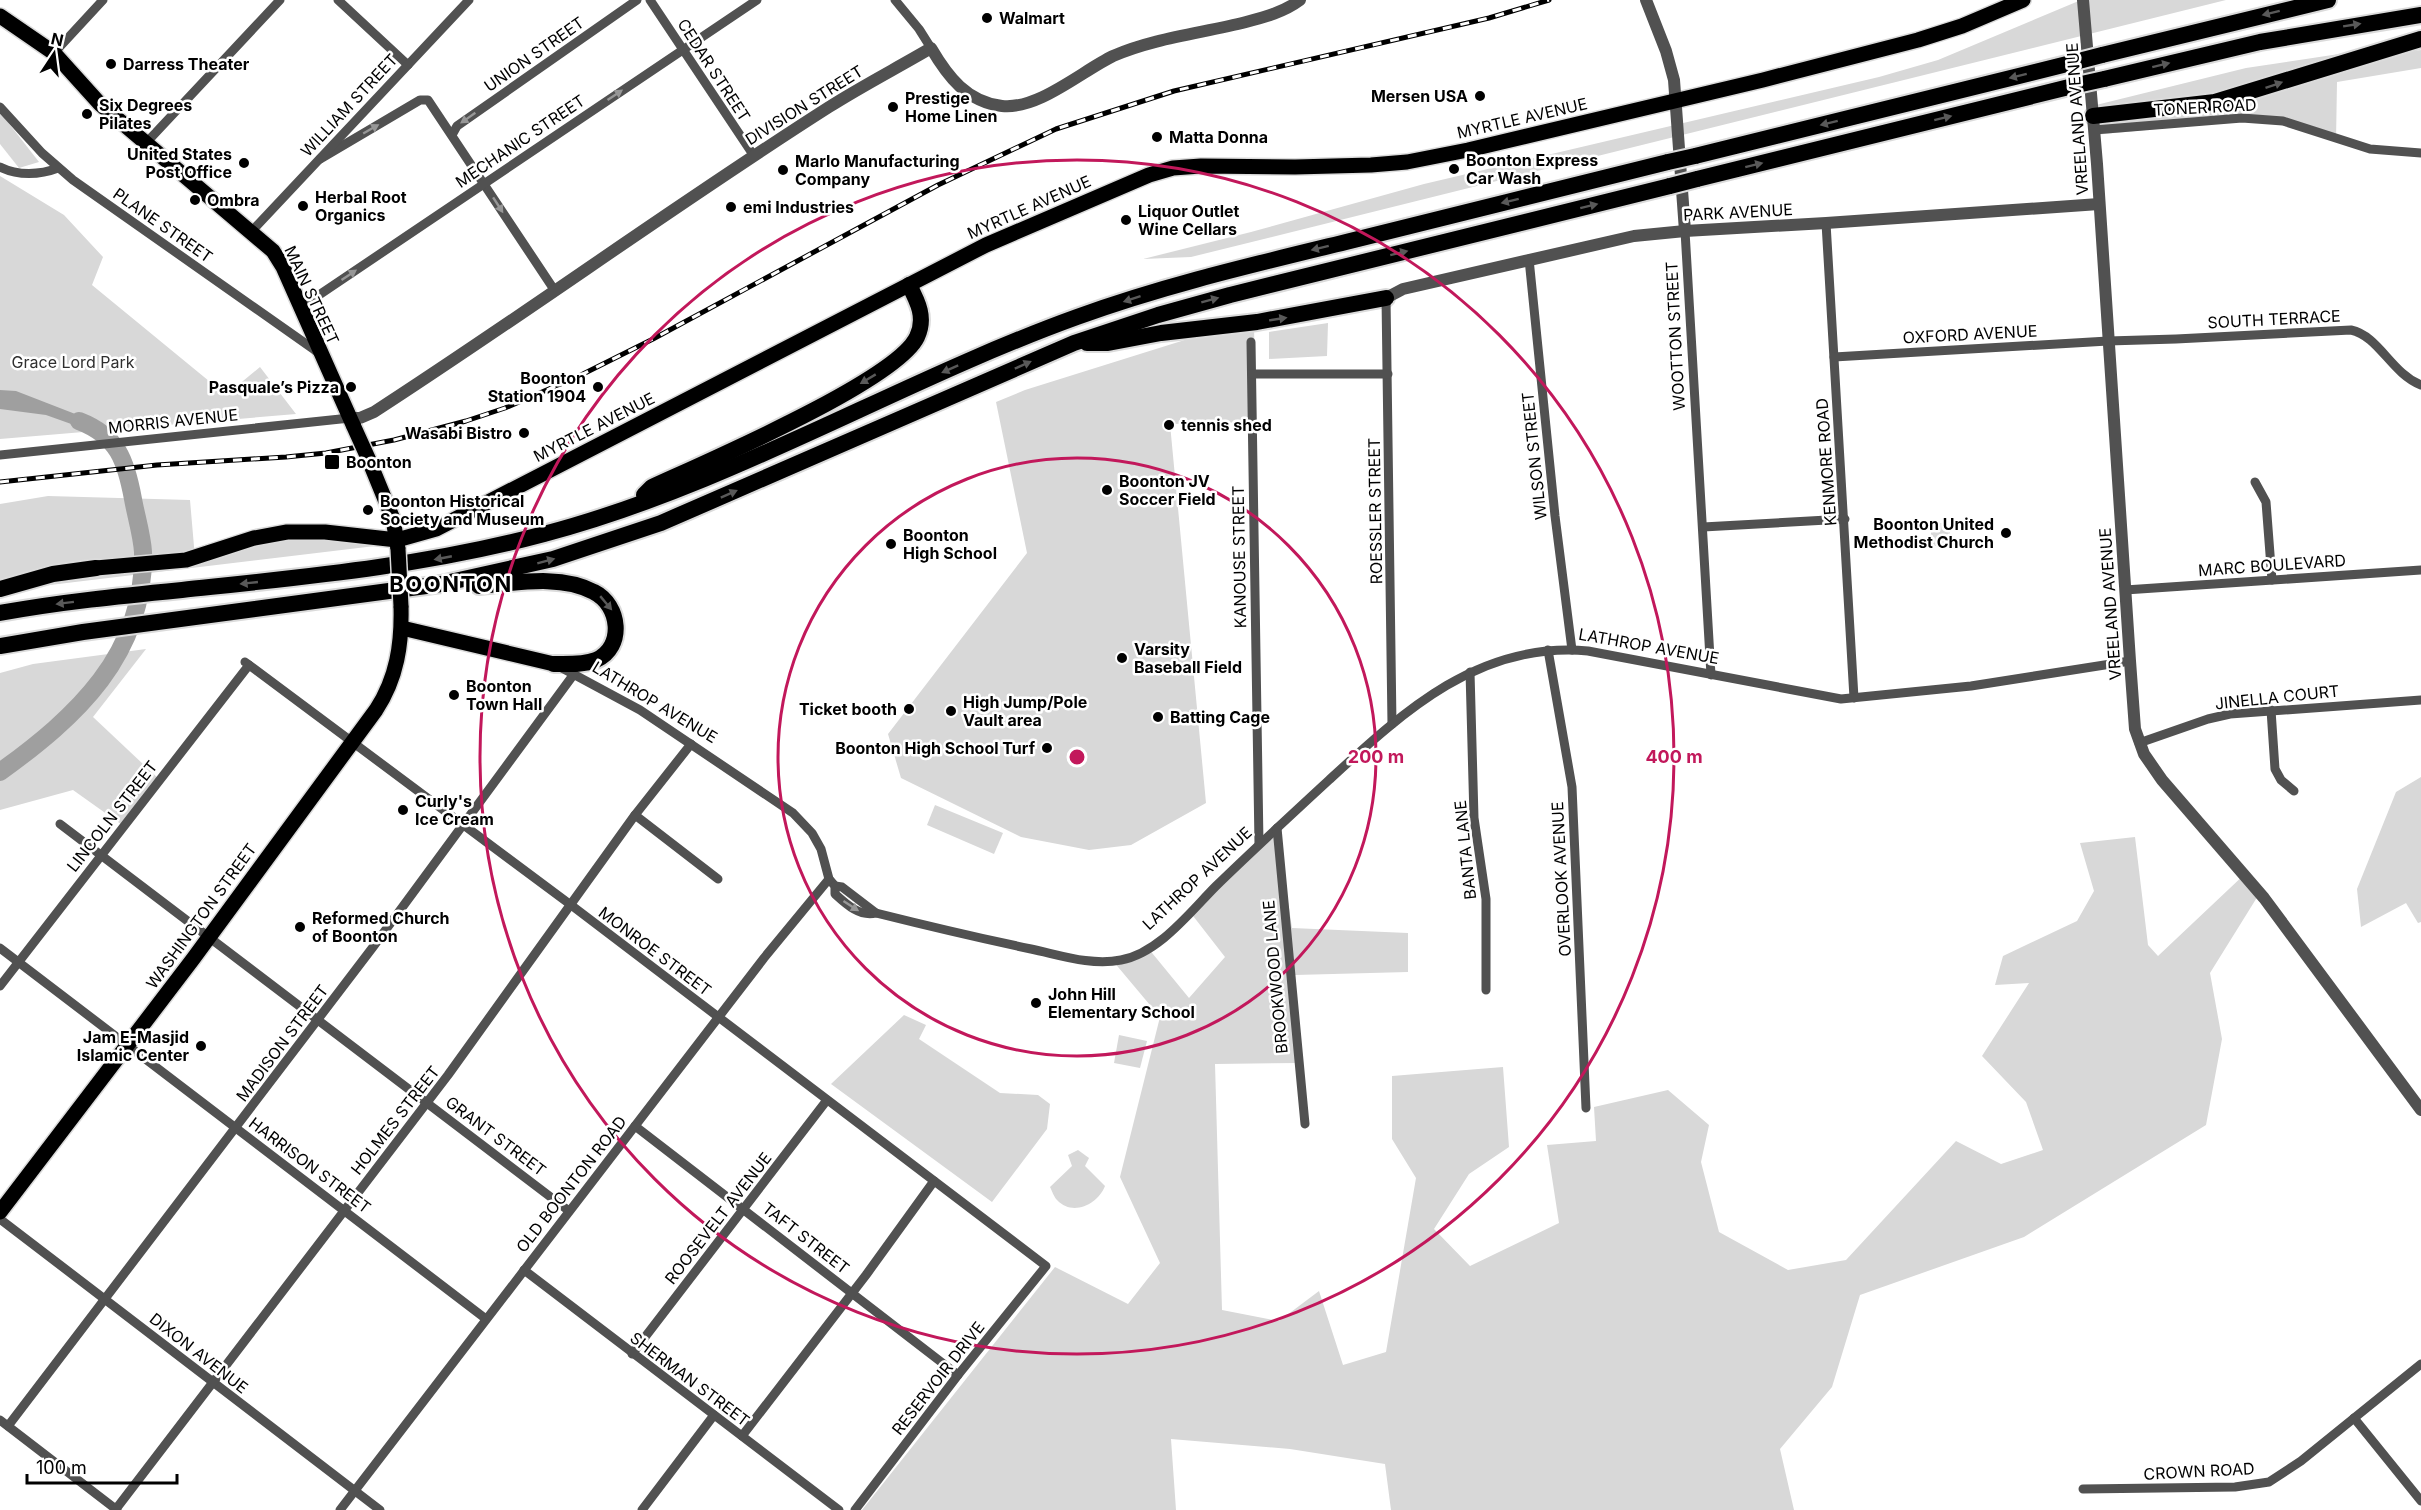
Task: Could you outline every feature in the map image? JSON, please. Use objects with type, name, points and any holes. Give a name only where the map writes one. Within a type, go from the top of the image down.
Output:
[{"type":"highway","points":[[0,613],[123,596],[361,571],[436,559],[546,534],[636,505],[745,461],[1010,344],[1115,304],[1261,263],[2328,0]]},
{"type":"highway","points":[[0,646],[111,628],[364,595],[517,569],[625,537],[1074,342],[1212,300],[2077,85],[2269,40],[2421,15]]},
{"type":"highway","points":[[2093,123],[2235,97],[2354,58],[2421,39]]},
{"type":"highway","points":[[636,505],[652,487],[798,417],[859,384],[903,355],[911,347],[921,327],[920,305],[909,285]]},
{"type":"highway","points":[[1074,342],[1108,343],[1161,333],[1257,322],[1386,298]]},
{"type":"highway","points":[[0,589],[53,574],[102,568]]},
{"type":"highway","points":[[364,595],[542,582],[571,585],[593,591],[608,603],[616,621],[616,632],[609,649],[595,660],[554,664]]},
{"type":"main road","name":"MYRTLE AVENUE","points":[[102,568],[127,567],[203,556],[254,538],[287,532],[325,532],[397,545],[452,522],[1011,234],[1149,174],[1173,168],[1201,166],[1337,167],[1407,162],[1468,150],[1934,36],[2023,0]]},
{"type":"main road","name":"MAIN STREET","points":[[0,16],[54,53],[100,104],[251,232],[278,258],[389,508],[397,545],[402,627]]},
{"type":"main road","name":"LATHROP AVENUE","points":[[402,627],[554,664]]},
{"type":"main road","name":"WASHINGTON STREET","points":[[0,1212],[210,936],[376,710],[390,685],[398,657],[402,627]]},
{"type":"street","points":[[54,53],[103,0]]},
{"type":"street","points":[[146,143],[280,0]]},
{"type":"street","points":[[338,0],[408,65]]},
{"type":"street","name":"WILLIAM STREET","points":[[251,232],[470,0]]},
{"type":"street","name":"UNION STREET","points":[[452,135],[456,126],[637,0]]},
{"type":"street","name":"CEDAR STREET","points":[[650,0],[754,156]]},
{"type":"street","name":"MECHANIC STREET","points":[[300,306],[757,0]]},
{"type":"street","points":[[895,0],[919,29],[949,75],[970,95],[1004,106],[1024,104],[1045,95],[1114,56],[1159,42],[1269,16],[1300,0]]},
{"type":"street","name":"WOOTTON STREET","points":[[1646,0],[1666,51],[1677,100],[1711,675]]},
{"type":"street","name":"VREELAND AVENUE","points":[[2083,0],[2135,729],[2139,743],[2162,780],[2264,898],[2421,1110]]},
{"type":"street","name":"DIVISION STREET","points":[[352,423],[374,412],[831,105],[931,48]]},
{"type":"street","points":[[320,159],[420,100],[428,100],[555,291]]},
{"type":"street","name":"PLANE STREET","points":[[0,107],[58,168],[321,355]]},
{"type":"street","name":"TONER ROAD","points":[[2093,123],[2263,119],[2303,126],[2370,149],[2421,153]]},
{"type":"street","points":[[0,167],[9,171],[43,174],[58,168]]},
{"type":"street","name":"PARK AVENUE","points":[[1386,298],[1403,289],[1634,236],[2099,204]]},
{"type":"street","name":"KENMORE ROAD","points":[[1826,224],[1854,698]]},
{"type":"street","name":"WILSON STREET","points":[[1529,259],[1555,516],[1572,650]]},
{"type":"street","name":"ROESSLER STREET","points":[[1386,298],[1392,724]]},
{"type":"street","name":"SOUTH TERRACE","points":[[2108,341],[2351,330],[2369,339],[2404,376],[2421,385]]},
{"type":"street","name":"OXFORD AVENUE","points":[[1834,357],[2108,341]]},
{"type":"street","name":"KANOUSE STREET","points":[[1251,342],[1259,844]]},
{"type":"street","points":[[1252,374],[1388,374]]},
{"type":"street","name":"MORRIS AVENUE","points":[[0,455],[154,438],[352,423]]},
{"type":"street","points":[[2255,482],[2266,502],[2272,580]]},
{"type":"street","points":[[1703,527],[1845,519]]},
{"type":"street","name":"MARC BOULEVARD","points":[[2126,590],[2421,570]]},
{"type":"street","name":"LATHROP AVENUE","points":[[554,664],[640,710],[774,799],[803,823],[821,849],[835,894],[847,905],[864,914],[876,914],[1084,960],[1118,961],[1144,952],[1159,940],[1259,844],[1392,724],[1420,702],[1470,672],[1500,661],[1548,651],[1572,650],[1840,699],[1971,686],[2130,661]]},
{"type":"street","name":"OVERLOOK AVENUE","points":[[1548,651],[1572,787],[1586,1108]]},
{"type":"street","name":"MONROE STREET","points":[[247,663],[1046,1266]]},
{"type":"street","name":"LINCOLN STREET","points":[[0,986],[247,663]]},
{"type":"street","name":"BANTA LANE","points":[[1470,672],[1474,818],[1486,899],[1486,990]]},
{"type":"street","name":"MADISON STREET","points":[[4,1423],[105,1300],[319,1019],[574,674]]},
{"type":"street","name":"JINELLA COURT","points":[[2139,743],[2208,719],[2230,714],[2421,700]]},
{"type":"street","points":[[2271,711],[2275,769],[2281,780],[2294,791]]},
{"type":"street","name":"HOLMES STREET","points":[[116,1510],[427,1103],[635,815],[691,744]]},
{"type":"street","points":[[635,815],[718,879]]},
{"type":"street","name":"GRANT STREET","points":[[60,824],[569,1211]]},
{"type":"street","name":"BROOKWOOD LANE","points":[[1277,828],[1305,1124]]},
{"type":"street","name":"OLD BOONTON ROAD","points":[[340,1510],[718,1018],[832,883]]},
{"type":"street","name":"HARRISON STREET","points":[[0,948],[486,1319]]},
{"type":"street","name":"ROOSEVELT AVENUE","points":[[632,1354],[827,1100]]},
{"type":"street","name":"TAFT STREET","points":[[635,1126],[958,1375]]},
{"type":"street","points":[[742,1436],[852,1293],[934,1181]]},
{"type":"street","name":"DIXON AVENUE","points":[[0,1219],[380,1510]]},
{"type":"street","name":"RESERVOIR DRIVE","points":[[855,1510],[958,1375],[1046,1266]]},
{"type":"street","name":"SHERMAN STREET","points":[[524,1270],[838,1510]]},
{"type":"street","name":"CROWN ROAD","points":[[2082,1489],[2235,1487],[2269,1482],[2301,1461],[2421,1364]]},
{"type":"street","points":[[642,1510],[714,1415]]},
{"type":"street","points":[[2354,1418],[2421,1501]]},
{"type":"street","points":[[4,1423],[116,1510]]},
{"type":"green space","points":[[2081,0],[2226,0],[1191,257],[1143,259],[1424,184],[1879,77],[1938,60]]},
{"type":"green space","points":[[2412,43],[2413,51],[2421,50],[2421,68],[2337,82],[2336,141],[2260,119],[2094,135],[2092,106],[2246,68]]},
{"type":"green space","points":[[0,112],[39,162],[19,168],[0,144]]},
{"type":"green space","name":"Grace Lord Park","points":[[0,176],[64,215],[103,257],[92,285],[226,395],[260,367],[296,414],[0,439]]},
{"type":"green space","points":[[1328,323],[1327,356],[1269,359],[1269,332]]},
{"type":"green space","points":[[1254,326],[1256,422],[1170,424],[1206,803],[1131,845],[1089,850],[1021,837],[901,778],[888,734],[1027,553],[996,402],[1025,390],[1207,333]]},
{"type":"green space","points":[[48,496],[190,500],[195,558],[293,534],[375,546],[0,591],[0,504]]},
{"type":"green space","points":[[1931,523],[1950,523],[1950,546],[1931,546]]},
{"type":"green space","points":[[146,649],[93,717],[161,781],[125,827],[73,790],[0,810],[0,673],[33,664]]},
{"type":"green space","points":[[2421,777],[2421,922],[2418,923],[2406,903],[2361,927],[2357,889],[2396,792]]},
{"type":"green space","points":[[935,805],[1003,833],[994,854],[927,825]]},
{"type":"green space","points":[[1277,829],[1292,928],[1408,933],[1408,972],[1295,975],[1300,1063],[1215,1064],[1222,1310],[1279,1321],[1319,1291],[1343,1365],[1386,1352],[1416,1178],[1392,1139],[1392,1076],[1503,1067],[1509,1147],[1469,1174],[1434,1229],[1470,1266],[1559,1223],[1547,1145],[1596,1141],[1594,1107],[1668,1090],[1709,1125],[1701,1162],[1719,1232],[1788,1270],[1846,1260],[1956,1141],[2001,1164],[2043,1150],[2026,1102],[1982,1056],[2029,983],[1995,985],[2003,956],[2077,921],[2094,891],[2080,843],[2135,837],[2148,945],[2158,956],[2247,872],[2261,891],[2210,973],[2222,1039],[2206,1125],[2024,1237],[1860,1295],[1832,1387],[1780,1449],[1794,1510],[1391,1510],[1385,1464],[1290,1449],[1171,1439],[1176,1510],[862,1510],[1055,1267],[1128,1304],[1160,1263],[1120,1177],[1160,1017],[1113,961],[1148,948],[1189,998],[1225,957],[1190,912]]},
{"type":"green space","points":[[904,1015],[926,1025],[919,1039],[1000,1093],[1038,1095],[1050,1104],[1047,1129],[992,1202],[831,1084]]},
{"type":"green space","points":[[1119,1035],[1147,1041],[1140,1068],[1114,1063]]},
{"type":"green space","points":[[1078,1150],[1089,1158],[1085,1166],[1105,1186],[1091,1203],[1070,1208],[1057,1200],[1050,1187],[1072,1166],[1068,1155]]},
{"type":"shaded area","points":[[0,390],[16,391],[83,417],[109,431],[87,433],[74,425],[46,415],[0,409]]},
{"type":"waterway","points":[[0,772],[55,729],[101,680],[119,652],[132,622],[141,589],[143,552],[130,485],[123,462],[118,451],[103,434],[79,421]]},
{"type":"railway","points":[[0,482],[157,465],[326,453],[394,440],[466,421],[505,408],[579,376],[653,339],[938,185],[1056,129],[1174,91],[1489,18],[1549,0]]},
{"type":"place","name":"Walmart","points":[[987,18]]},
{"type":"place","name":"Darress Theater","points":[[111,64]]},
{"type":"place","name":"Mersen USA","points":[[1480,96]]},
{"type":"place","name":"Prestige Home Linen","points":[[893,107]]},
{"type":"place","name":"Six Degrees Pilates","points":[[87,114]]},
{"type":"place","name":"Matta Donna","points":[[1157,137]]},
{"type":"place","name":"United States Post Office","points":[[244,163]]},
{"type":"place","name":"Boonton Express Car Wash","points":[[1454,169]]},
{"type":"place","name":"Marlo Manufacturing Company","points":[[783,170]]},
{"type":"place","name":"Ombra","points":[[195,200]]},
{"type":"place","name":"Herbal Root Organics","points":[[303,206]]},
{"type":"place","name":"emi Industries","points":[[731,207]]},
{"type":"place","name":"Liquor Outlet Wine Cellars","points":[[1126,220]]},
{"type":"place","name":"Pasquale’s Pizza","points":[[351,387]]},
{"type":"place","name":"Boonton Station 1904","points":[[598,387]]},
{"type":"place","name":"tennis shed","points":[[1169,425]]},
{"type":"place","name":"Wasabi Bistro","points":[[524,433]]},
{"type":"place","name":"Boonton","points":[[332,462]]},
{"type":"place","name":"Boonton JV Soccer Field","points":[[1107,490]]},
{"type":"place","name":"Boonton Historical Society and Museum","points":[[368,510]]},
{"type":"place","name":"Boonton United Methodist Church","points":[[2006,533]]},
{"type":"place","name":"Boonton High School","points":[[891,544]]},
{"type":"place","name":"Varsity Baseball Field","points":[[1122,658]]},
{"type":"place","name":"Boonton Town Hall","points":[[454,695]]},
{"type":"place","name":"Ticket booth","points":[[909,709]]},
{"type":"place","name":"High Jump/Pole Vault area","points":[[951,711]]},
{"type":"place","name":"Batting Cage","points":[[1158,717]]},
{"type":"place","name":"Boonton High School Turf","points":[[1047,748]]},
{"type":"place","name":"Curly's Ice Cream","points":[[403,810]]},
{"type":"place","name":"Reformed Church of Boonton","points":[[300,927]]},
{"type":"place","name":"John Hill Elementary School","points":[[1036,1003]]},
{"type":"place","name":"Jam E-Masjid Islamic Center","points":[[201,1046]]},
{"type":"district","name":"BOONTON","points":[[451,584]]}]
